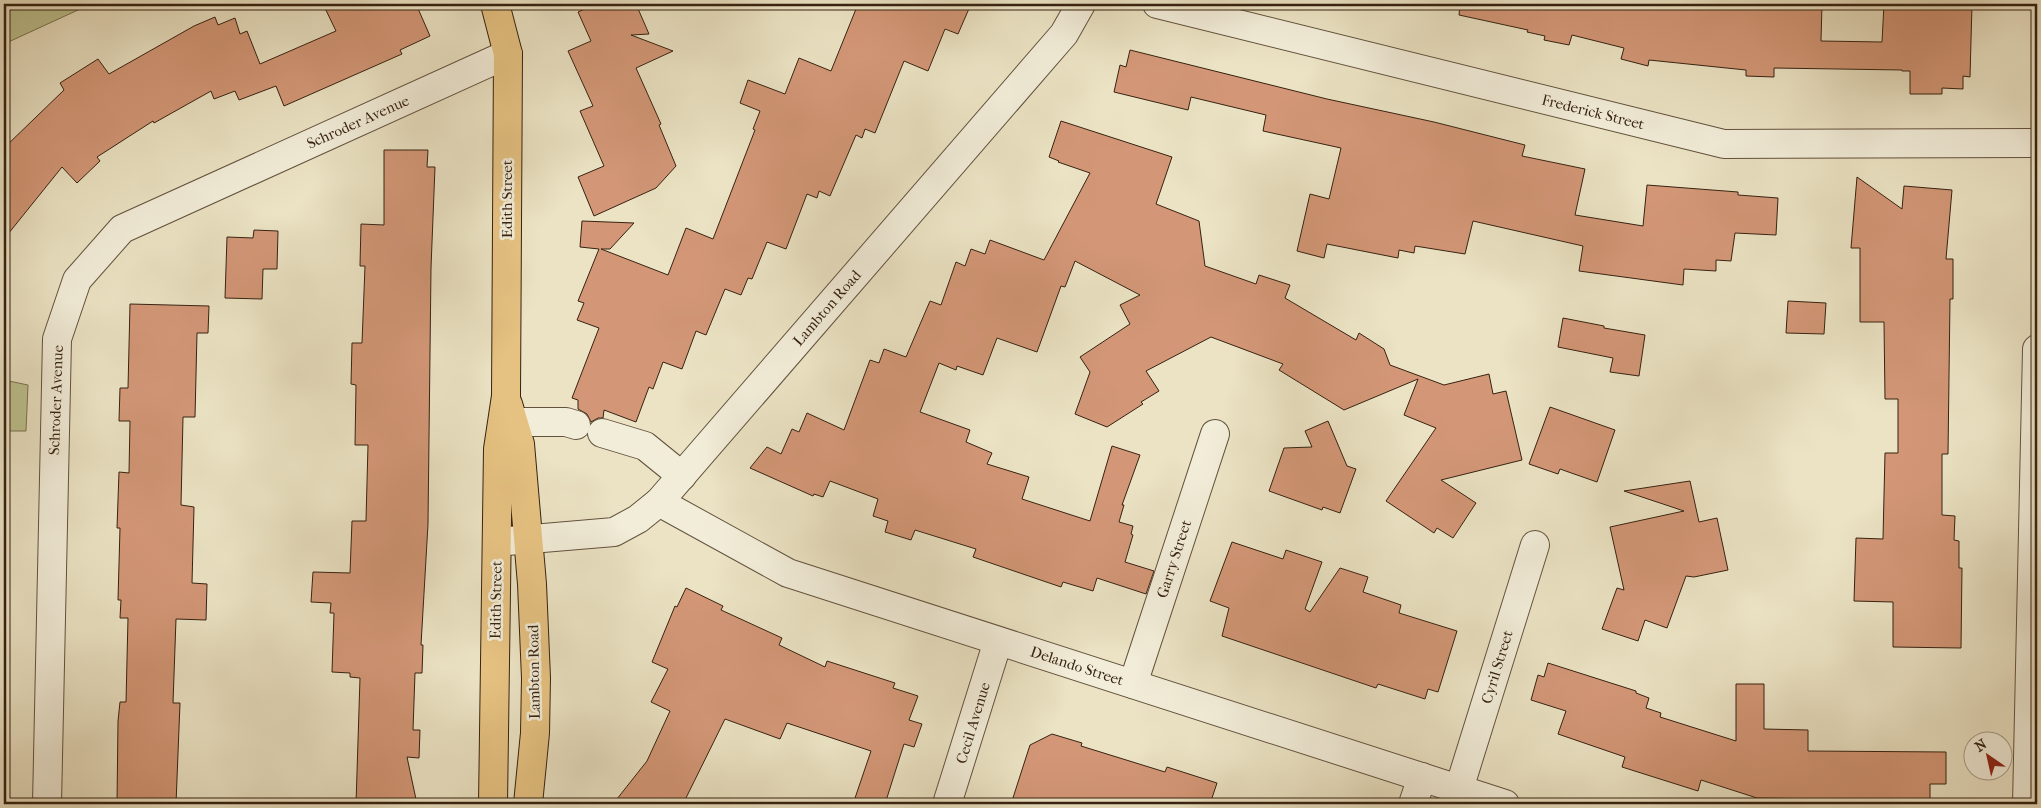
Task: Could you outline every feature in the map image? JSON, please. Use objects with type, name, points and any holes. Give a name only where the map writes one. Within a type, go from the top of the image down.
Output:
[{"type":"main road","name":"Edith Street","points":[[493,804],[498,449],[506,396],[508,54],[495,4]]},
{"type":"main road","name":"Edith Street","points":[[506,396],[520,444],[529,540]]},
{"type":"main road","name":"Lambton Road","points":[[528,804],[535,733],[536,678],[529,540]]},
{"type":"street","name":"Lambton Road","points":[[497,542],[614,532],[638,519],[660,502],[1064,34],[1081,4]]},
{"type":"street","name":"Frederick Street","points":[[1157,4],[1724,144],[2037,143]]},
{"type":"street","name":"Schroder Avenue","points":[[47,804],[57,339],[77,280],[122,230],[508,54]]},
{"type":"street","points":[[2027,804],[2037,348]]},
{"type":"street","points":[[514,422],[566,422],[576,425]]},
{"type":"street","points":[[602,433],[644,446],[682,476]]},
{"type":"street","name":"Garry Street","points":[[1133,684],[1215,434]]},
{"type":"street","name":"Delando Street","points":[[660,502],[788,573],[1505,804]]},
{"type":"street","name":"Cyril Street","points":[[1459,789],[1535,545]]},
{"type":"street","name":"Cecil Avenue","points":[[947,804],[998,641]]},
{"type":"street","points":[[1413,804],[1422,777]]},
{"type":"green space","points":[[4,4],[91,4],[4,44]]},
{"type":"green space","points":[[4,380],[28,385],[26,431],[4,431]]},
{"type":"building","points":[[323,4],[416,4],[430,36],[400,50],[402,54],[284,106],[276,86],[239,100],[235,91],[214,99],[211,91],[154,123],[153,121],[97,157],[100,161],[77,183],[62,167],[4,239],[4,148],[64,90],[60,83],[98,59],[109,74],[194,26],[215,17],[218,25],[235,18],[240,34],[247,31],[260,64],[336,31]]},
{"type":"building","points":[[596,4],[636,4],[649,34],[631,35],[673,51],[636,68],[661,124],[659,125],[676,166],[656,188],[594,216],[578,177],[604,166],[580,111],[593,106],[568,51],[591,41],[578,12]]},
{"type":"building","points":[[858,4],[971,4],[958,34],[945,29],[928,71],[904,61],[875,133],[865,129],[862,138],[856,135],[830,196],[819,191],[817,198],[807,194],[786,249],[767,242],[752,279],[748,278],[741,295],[725,289],[706,335],[696,331],[682,369],[663,362],[653,389],[649,387],[636,422],[604,410],[603,418],[598,418],[591,422],[587,414],[578,409],[578,400],[572,398],[599,328],[577,320],[584,303],[578,301],[599,249],[580,247],[582,221],[634,223],[610,249],[601,249],[668,275],[686,228],[713,239],[755,130],[753,129],[760,111],[740,103],[748,80],[785,94],[799,58],[831,71]]},
{"type":"building","points":[[1460,4],[1822,4],[1821,41],[1882,42],[1884,4],[1972,4],[1970,77],[1963,76],[1963,89],[1942,88],[1942,94],[1910,94],[1910,71],[1902,70],[1774,68],[1774,77],[1746,76],[1746,70],[1649,60],[1648,66],[1621,59],[1624,48],[1572,35],[1569,45],[1544,40],[1545,36],[1527,32],[1528,30],[1459,15]]},
{"type":"building","points":[[1130,50],[1327,99],[1434,122],[1525,145],[1522,156],[1585,169],[1575,215],[1643,226],[1647,185],[1738,192],[1738,195],[1778,198],[1776,235],[1735,233],[1731,261],[1716,260],[1716,271],[1684,269],[1683,285],[1579,271],[1583,246],[1473,221],[1465,254],[1415,246],[1414,253],[1399,250],[1398,258],[1327,244],[1324,258],[1297,251],[1310,194],[1329,199],[1341,148],[1263,131],[1266,115],[1191,97],[1188,110],[1114,92],[1120,65],[1126,67]]},
{"type":"building","points":[[1061,121],[1172,157],[1156,204],[1199,221],[1205,266],[1256,284],[1259,275],[1290,285],[1285,298],[1356,340],[1359,333],[1384,349],[1390,365],[1444,385],[1489,374],[1493,394],[1506,391],[1522,460],[1441,480],[1476,503],[1453,538],[1437,528],[1434,533],[1386,501],[1436,428],[1404,415],[1418,379],[1344,410],[1279,370],[1283,364],[1211,337],[1146,371],[1159,391],[1141,402],[1143,404],[1107,427],[1075,414],[1090,372],[1080,357],[1130,324],[1120,305],[1140,295],[1075,261],[1065,287],[1061,286],[1037,352],[997,338],[983,375],[957,366],[956,370],[939,363],[920,412],[970,430],[966,442],[992,453],[987,464],[1029,477],[1022,499],[1090,521],[1112,446],[1140,455],[1122,505],[1124,505],[1119,522],[1133,526],[1131,534],[1133,535],[1125,562],[1154,571],[1146,594],[1097,578],[1093,591],[1063,582],[1061,587],[973,557],[976,549],[915,530],[911,540],[885,532],[888,521],[873,516],[878,499],[830,481],[823,497],[814,494],[813,496],[750,468],[767,447],[781,454],[792,429],[799,432],[807,413],[844,430],[870,360],[879,363],[884,349],[906,357],[930,301],[941,305],[956,262],[965,266],[971,249],[985,254],[990,240],[1044,260],[1090,173],[1049,157]]},
{"type":"building","points":[[384,150],[428,150],[427,167],[435,167],[431,268],[428,524],[421,645],[423,645],[422,673],[415,673],[413,730],[420,730],[419,758],[407,757],[417,804],[356,804],[360,678],[350,677],[350,673],[332,672],[334,613],[330,613],[331,603],[311,602],[313,572],[350,573],[352,521],[366,521],[368,445],[355,445],[356,385],[351,384],[352,343],[362,343],[365,266],[360,266],[361,224],[384,225]]},
{"type":"building","points":[[1857,177],[1902,209],[1904,186],[1952,190],[1946,259],[1953,259],[1953,299],[1950,299],[1948,454],[1942,454],[1942,515],[1955,516],[1954,540],[1959,541],[1959,568],[1962,568],[1961,648],[1893,647],[1893,602],[1854,601],[1856,538],[1883,539],[1885,453],[1898,453],[1898,399],[1885,399],[1884,322],[1860,322],[1860,248],[1851,248]]},
{"type":"building","points":[[254,230],[278,231],[277,269],[263,269],[262,299],[225,298],[227,237],[253,238]]},
{"type":"building","points":[[1788,301],[1826,303],[1824,334],[1786,333]]},
{"type":"building","points":[[130,304],[209,306],[208,333],[197,333],[195,417],[183,417],[181,505],[194,507],[192,583],[207,584],[206,620],[176,619],[173,703],[180,703],[176,804],[117,804],[118,721],[120,702],[126,702],[128,618],[120,618],[121,600],[118,600],[120,528],[117,528],[119,472],[129,473],[130,421],[119,421],[120,388],[128,388]]},
{"type":"building","points":[[1563,318],[1645,335],[1639,376],[1610,372],[1613,358],[1558,347]]},
{"type":"building","points":[[1550,407],[1615,430],[1597,482],[1560,469],[1558,474],[1529,464]]},
{"type":"building","points":[[1328,421],[1347,466],[1356,469],[1340,513],[1323,507],[1322,510],[1269,491],[1284,448],[1312,447],[1305,431]]},
{"type":"building","points":[[1690,481],[1699,522],[1717,518],[1728,570],[1694,577],[1686,576],[1667,628],[1645,620],[1638,641],[1602,629],[1617,588],[1624,590],[1610,527],[1684,511],[1624,491]]},
{"type":"building","points":[[1232,542],[1283,559],[1286,550],[1322,562],[1305,609],[1310,612],[1340,568],[1368,577],[1363,592],[1401,605],[1399,613],[1457,631],[1438,692],[1428,689],[1425,699],[1378,684],[1376,688],[1222,636],[1229,608],[1210,601]]},
{"type":"building","points":[[686,588],[723,606],[721,610],[782,638],[779,645],[825,667],[827,661],[895,683],[893,688],[918,696],[909,720],[922,724],[914,747],[904,744],[885,804],[853,804],[871,751],[787,723],[780,739],[725,719],[683,804],[613,804],[647,761],[670,711],[651,702],[668,669],[652,662],[675,606],[677,607]]},
{"type":"building","points":[[1548,663],[1636,691],[1636,693],[1649,698],[1646,708],[1661,713],[1660,717],[1736,741],[1736,684],[1764,684],[1764,729],[1808,730],[1808,751],[1946,752],[1946,784],[1930,784],[1930,804],[1855,804],[1855,801],[1828,801],[1828,799],[1757,798],[1701,780],[1698,791],[1622,767],[1625,757],[1558,734],[1566,711],[1531,700],[1538,675],[1544,677]]},
{"type":"building","points":[[1052,734],[1082,743],[1081,746],[1165,772],[1167,767],[1217,783],[1210,804],[1011,804],[1030,745]]}]
